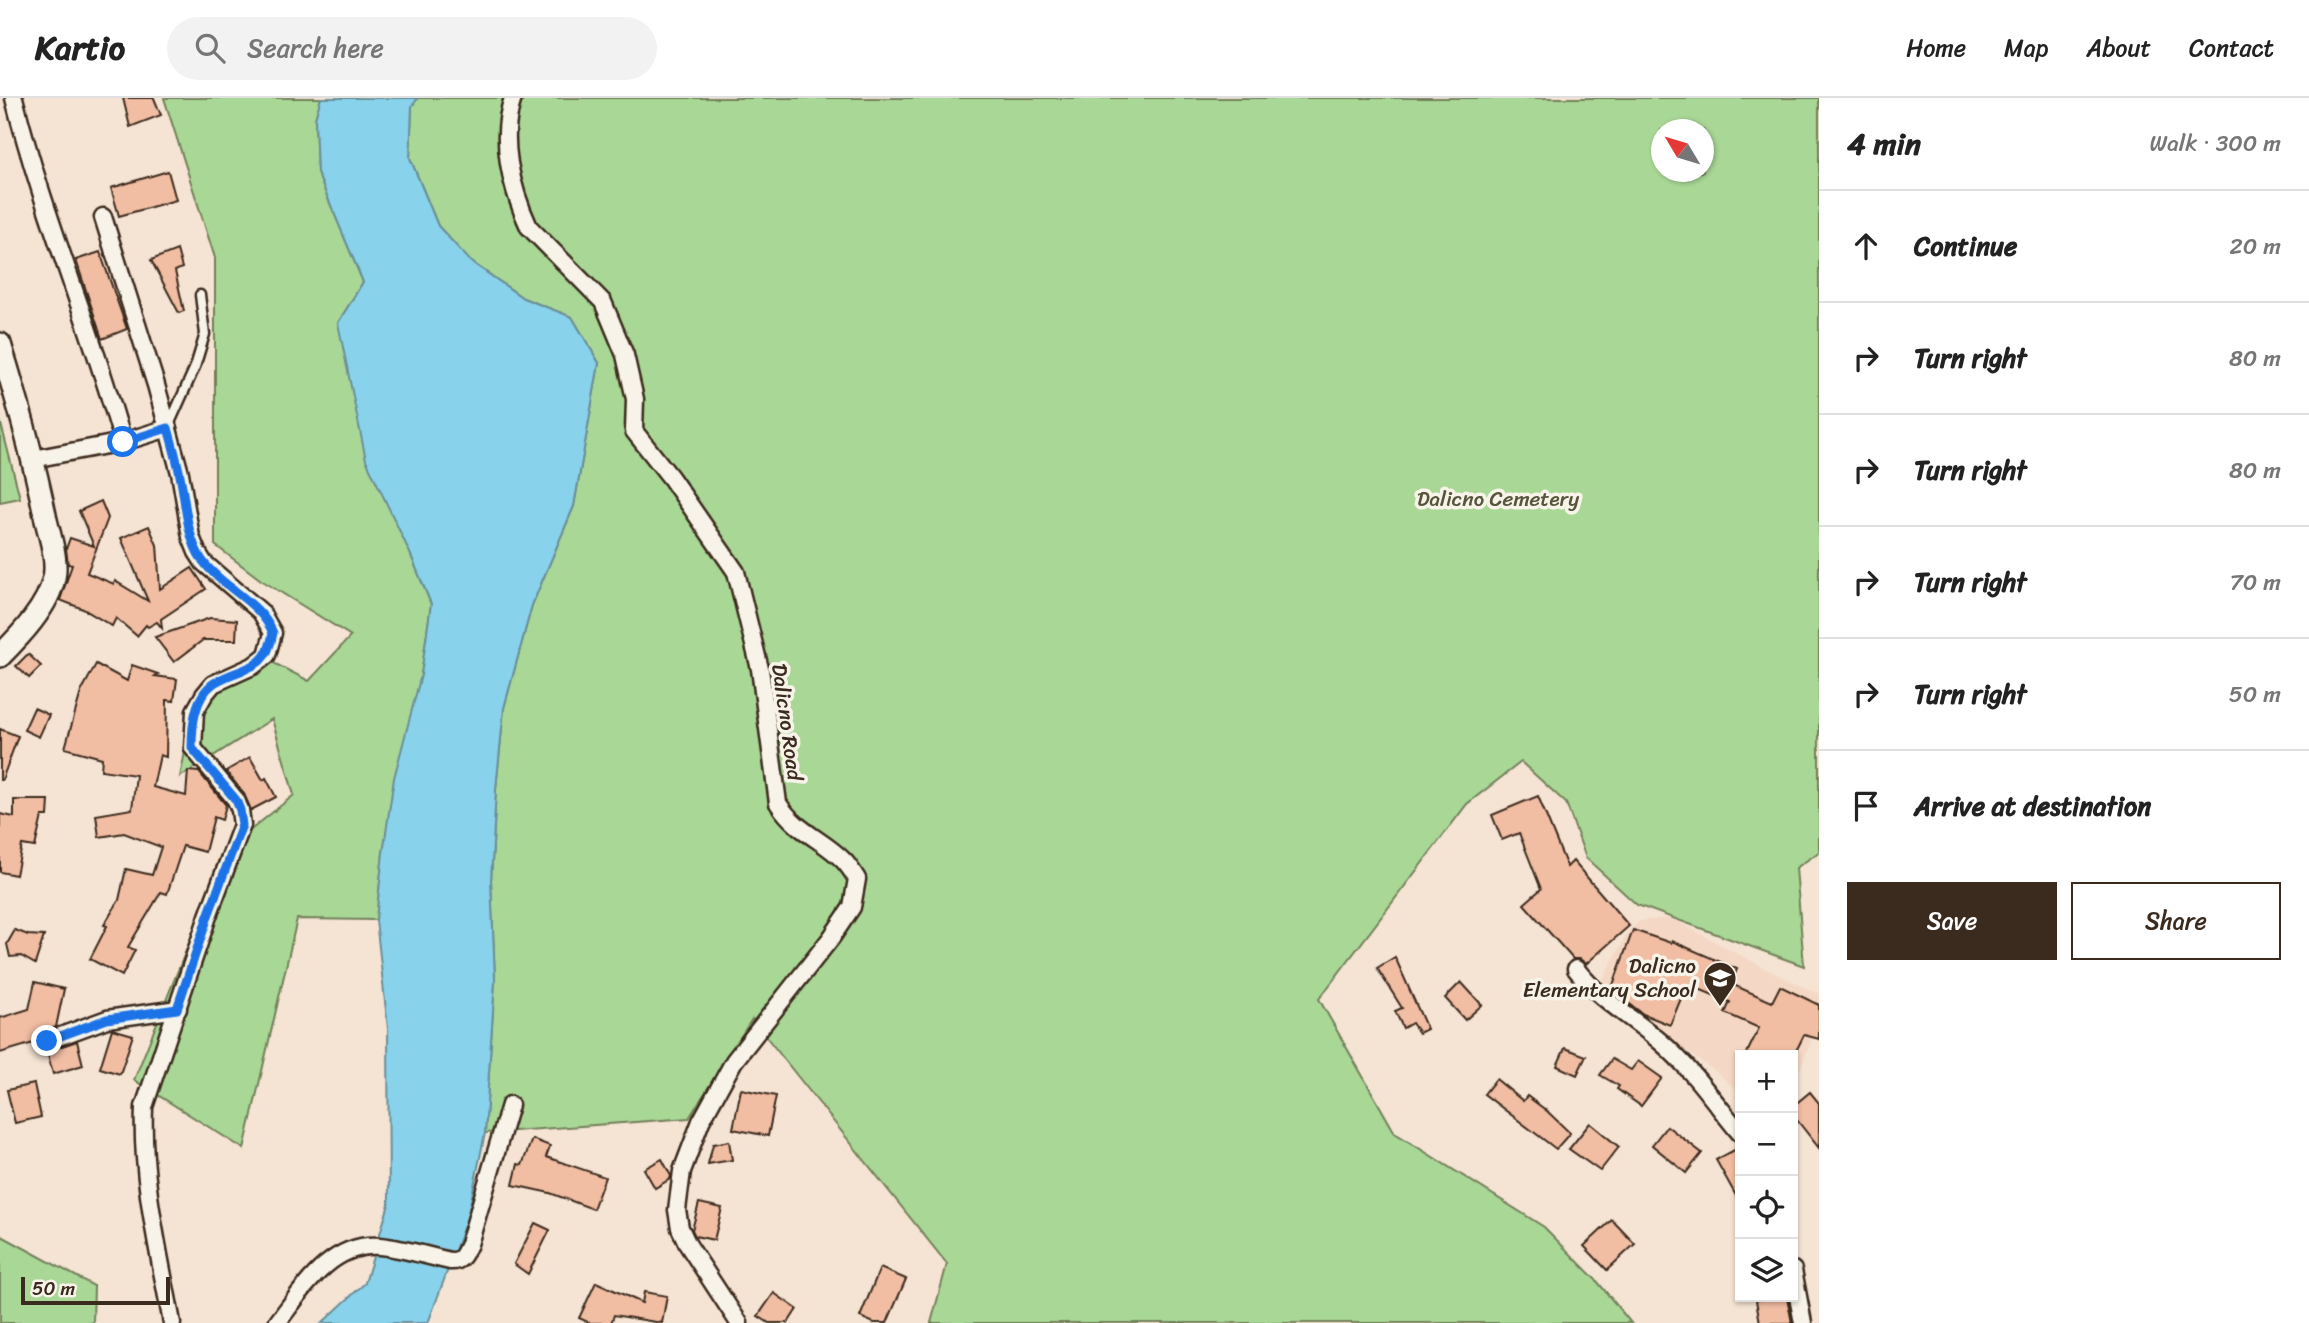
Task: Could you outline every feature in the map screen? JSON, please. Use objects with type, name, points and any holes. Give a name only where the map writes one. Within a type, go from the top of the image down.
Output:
[{"type":"main road","points":[[0,344],[33,459],[55,575],[36,614],[0,656]]},
{"type":"street","points":[[14,98],[27,151],[108,388],[123,442]]},
{"type":"street","name":"Dalicno Road","points":[[513,98],[506,129],[511,176],[528,227],[603,302],[625,355],[635,398],[634,431],[671,478],[736,572],[760,668],[778,803],[786,816],[802,831],[844,861],[857,879],[852,906],[831,938],[734,1061],[701,1121],[682,1171],[677,1210],[680,1228],[688,1245],[739,1323]]},
{"type":"street","points":[[103,217],[168,428],[180,473],[191,537],[197,552],[204,563],[261,612],[273,633],[267,655],[253,666],[213,684],[195,710],[192,748],[236,800],[242,825],[208,916],[144,1107],[146,1172],[172,1323]]},
{"type":"street","points":[[33,459],[123,442],[168,428]]},
{"type":"street","points":[[1576,969],[1603,999],[1644,1028],[1681,1061],[1735,1127]]},
{"type":"street","points":[[47,1041],[107,1019],[177,1009]]},
{"type":"street","points":[[277,1323],[307,1283],[332,1259],[352,1248],[380,1246],[456,1262],[461,1258],[469,1244],[510,1105]]},
{"type":"street","points":[[1798,1296],[1803,1323]]},
{"type":"lane","points":[[168,428],[195,367],[205,334],[200,295]]},
{"type":"shaded area","name":"Dalicno Elementary School","points":[[1671,918],[1819,994],[1819,1019],[1798,1073],[1798,1050],[1735,1050],[1735,1089],[1716,1072],[1602,991],[1601,983],[1628,932],[1639,921]]},
{"type":"green space","points":[[164,98],[321,98],[315,119],[317,172],[363,282],[338,323],[410,553],[431,604],[421,675],[383,853],[376,920],[297,919],[244,1149],[134,1080],[189,943],[221,854],[294,795],[272,719],[180,777],[196,697],[268,660],[309,681],[351,636],[261,580],[215,545],[215,258]]},
{"type":"green space","name":"Dalicno Cemetery","points":[[418,98],[1819,98],[1819,852],[1796,868],[1804,966],[1637,905],[1586,858],[1566,803],[1521,762],[1467,804],[1319,999],[1395,1133],[1544,1227],[1597,1281],[1631,1323],[931,1323],[947,1264],[752,1019],[689,1118],[485,1133],[495,980],[491,881],[504,708],[532,605],[574,506],[599,363],[572,317],[523,298],[470,261],[438,226],[410,158],[412,106]]},
{"type":"green space","points":[[0,420],[20,498],[0,502]]},
{"type":"green space","points":[[0,1235],[94,1286],[93,1323],[0,1323]]},
{"type":"water","points":[[321,98],[418,98],[412,106],[410,158],[438,226],[470,261],[523,298],[572,317],[599,363],[574,506],[532,605],[504,708],[491,881],[495,980],[485,1133],[468,1215],[428,1323],[322,1323],[365,1283],[389,1204],[388,1029],[376,920],[394,778],[421,675],[431,604],[366,460],[338,323],[363,282],[317,172],[315,119]]},
{"type":"building","points":[[123,98],[154,98],[161,115],[130,127]]},
{"type":"building","points":[[168,171],[176,200],[119,216],[111,188]]},
{"type":"building","points":[[177,250],[182,268],[175,271],[184,311],[179,313],[151,260]]},
{"type":"building","points":[[100,252],[127,329],[102,339],[76,260]]},
{"type":"building","points":[[101,501],[108,518],[87,573],[114,584],[115,581],[148,601],[121,538],[149,526],[157,545],[160,589],[192,568],[206,589],[161,619],[162,628],[157,622],[148,627],[146,625],[137,636],[116,618],[112,626],[83,609],[60,600],[72,565],[68,564],[66,549],[70,538],[94,546],[79,511]]},
{"type":"building","points":[[210,618],[237,620],[236,640],[203,640],[174,662],[155,637]]},
{"type":"building","points":[[28,654],[41,666],[29,678],[16,666]]},
{"type":"building","points":[[96,664],[127,681],[132,665],[158,674],[155,676],[177,679],[174,701],[167,700],[166,757],[160,755],[153,787],[186,796],[188,771],[199,772],[226,805],[222,820],[214,817],[205,852],[183,846],[167,894],[161,892],[128,947],[135,950],[122,976],[90,959],[107,926],[104,925],[119,900],[126,869],[152,875],[161,847],[124,833],[99,837],[96,815],[132,809],[136,775],[101,770],[102,758],[65,748],[81,692]]},
{"type":"building","points":[[34,708],[49,715],[39,737],[24,730]]},
{"type":"building","points":[[0,729],[18,736],[2,780],[0,780]]},
{"type":"building","points":[[250,757],[276,797],[251,810],[244,794],[226,771]]},
{"type":"building","points":[[1538,796],[1567,867],[1573,861],[1629,926],[1586,964],[1580,959],[1573,959],[1524,904],[1541,889],[1519,833],[1502,840],[1492,815]]},
{"type":"building","points":[[14,800],[49,800],[48,816],[42,816],[35,847],[22,845],[16,875],[0,872],[0,814],[14,817]]},
{"type":"building","points":[[15,930],[28,935],[44,936],[35,964],[21,956],[10,957],[7,944]]},
{"type":"building","points":[[1633,930],[1671,943],[1672,941],[1737,969],[1731,984],[1772,1002],[1780,986],[1819,1005],[1819,1039],[1804,1035],[1796,1050],[1748,1050],[1759,1028],[1725,1013],[1730,1002],[1687,984],[1670,1025],[1643,1014],[1622,998],[1625,993],[1612,988]]},
{"type":"building","points":[[1395,957],[1427,1029],[1419,1033],[1412,1023],[1403,1028],[1395,1011],[1402,1008],[1377,968]]},
{"type":"building","points":[[35,982],[64,989],[56,1027],[39,1034],[37,1042],[0,1053],[0,1018],[29,1009]]},
{"type":"building","points":[[1461,982],[1482,1005],[1465,1020],[1445,998]]},
{"type":"building","points":[[112,1029],[133,1035],[120,1074],[100,1068]]},
{"type":"building","points":[[77,1041],[83,1065],[53,1074],[47,1051]]},
{"type":"building","points":[[1565,1048],[1586,1056],[1577,1075],[1557,1066]]},
{"type":"building","points":[[1612,1059],[1631,1070],[1638,1061],[1662,1078],[1641,1106],[1617,1089],[1619,1086],[1600,1075]]},
{"type":"building","points":[[1496,1079],[1523,1101],[1527,1096],[1570,1133],[1556,1149],[1484,1094]]},
{"type":"building","points":[[34,1084],[41,1117],[15,1123],[7,1090]]},
{"type":"building","points":[[741,1089],[776,1096],[768,1136],[733,1129]]},
{"type":"building","points":[[1810,1092],[1819,1103],[1819,1148],[1798,1121],[1798,1102]]},
{"type":"building","points":[[1590,1123],[1619,1147],[1600,1171],[1569,1149]]},
{"type":"building","points":[[1667,1126],[1702,1153],[1686,1173],[1652,1145]]},
{"type":"building","points":[[532,1139],[550,1146],[546,1157],[605,1177],[593,1209],[550,1193],[513,1185],[518,1164],[522,1165]]},
{"type":"building","points":[[729,1141],[732,1160],[708,1164],[713,1144]]},
{"type":"building","points":[[1735,1150],[1735,1194],[1716,1160]]},
{"type":"building","points":[[662,1159],[671,1176],[655,1188],[644,1169]]},
{"type":"building","points":[[699,1203],[722,1208],[714,1240],[695,1236],[692,1230]]},
{"type":"building","points":[[1612,1220],[1635,1244],[1607,1270],[1584,1246]]},
{"type":"building","points":[[535,1223],[550,1230],[528,1274],[514,1264]]},
{"type":"building","points":[[880,1268],[906,1279],[887,1323],[874,1323],[860,1317]]},
{"type":"building","points":[[596,1282],[642,1303],[644,1292],[667,1296],[662,1323],[614,1315],[611,1323],[590,1323],[579,1318]]},
{"type":"building","points":[[774,1293],[797,1309],[788,1323],[769,1323],[758,1316]]},
{"type":"building","points":[[1756,1302],[1788,1302],[1792,1323],[1760,1323]]},
{"type":"place","name":"Dalicno Elementary School","points":[[1720,1008]]},
{"type":"route","points":[[47,1041],[107,1019],[177,1009],[242,825],[236,800],[192,748],[195,710],[213,684],[253,666],[267,655],[273,633],[261,612],[204,563],[197,552],[191,537],[180,473],[168,428],[123,442]]}]
